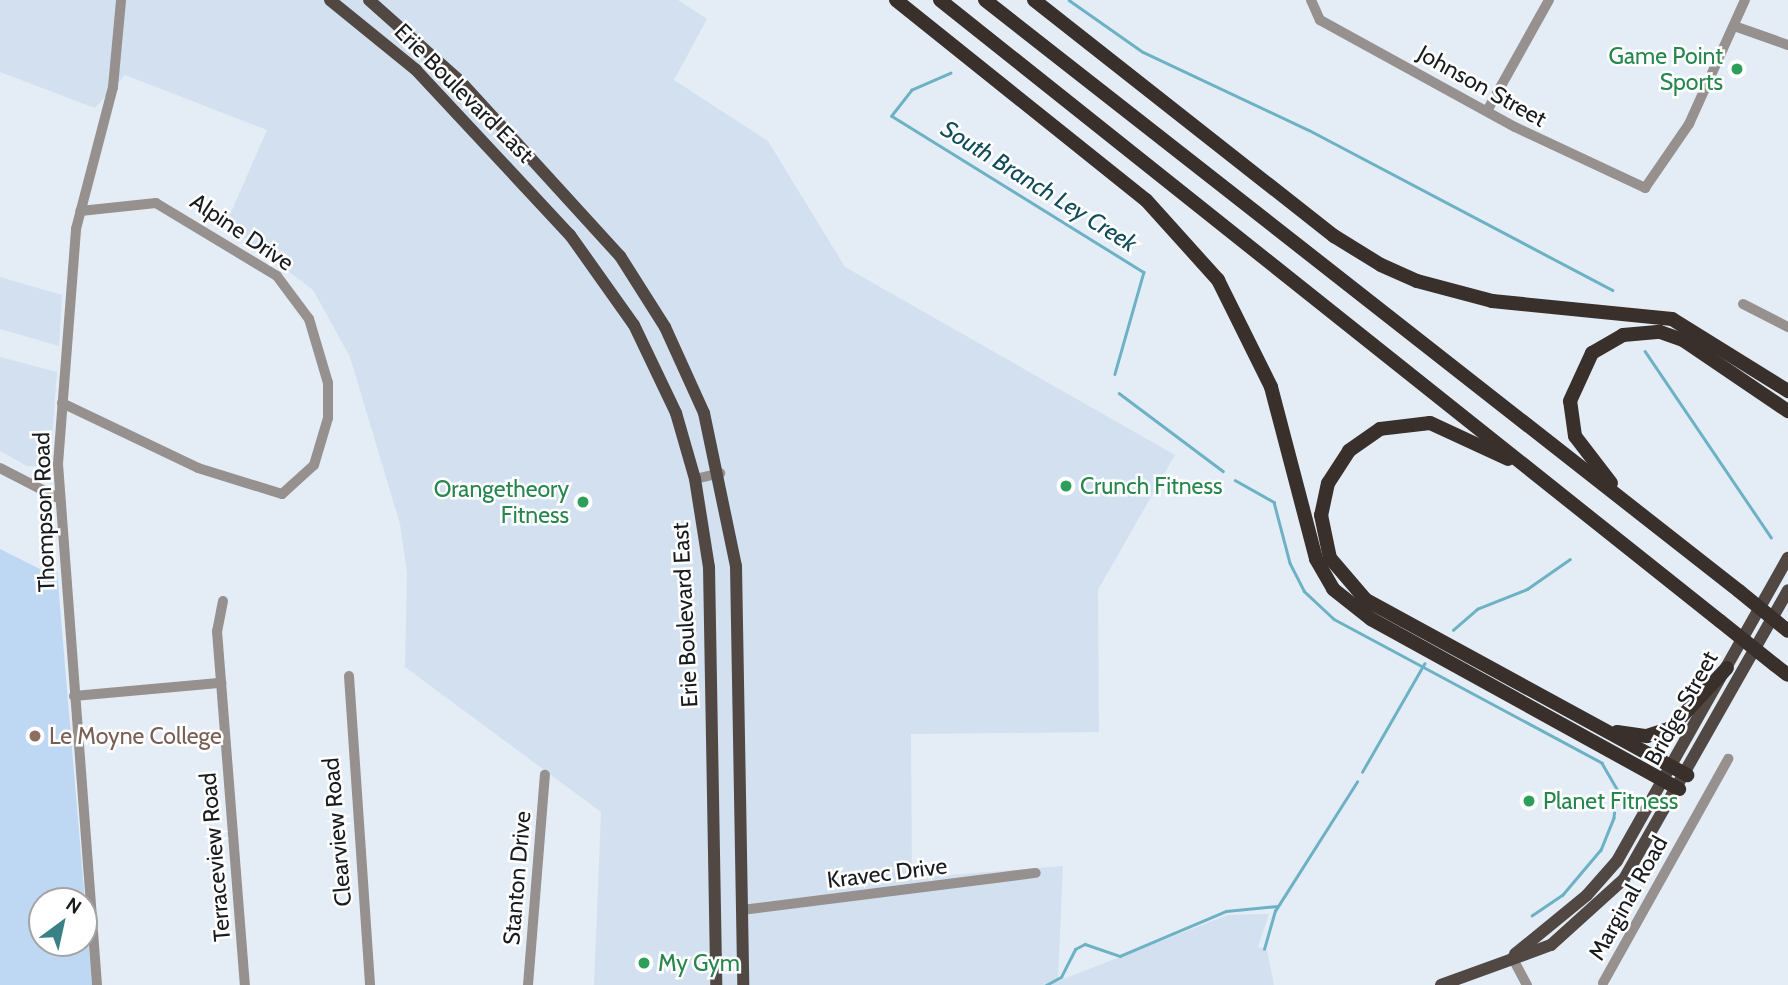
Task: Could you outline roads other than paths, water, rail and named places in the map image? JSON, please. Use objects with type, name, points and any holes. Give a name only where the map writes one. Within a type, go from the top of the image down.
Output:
[{"type":"highway","points":[[896,0],[1146,200],[1218,280],[1271,387],[1316,558],[1333,589],[1371,619],[1679,789]]},
{"type":"highway","points":[[929,0],[977,29]]},
{"type":"highway","points":[[940,0],[1788,675]]},
{"type":"highway","points":[[985,0],[1103,90],[1788,631]]},
{"type":"highway","points":[[997,0],[1103,90]]},
{"type":"highway","points":[[1034,0],[1334,236],[1381,265],[1492,301],[1672,319],[1788,391]]},
{"type":"highway","points":[[1634,508],[1575,436],[1572,392],[1592,353],[1623,335],[1660,332],[1684,340],[1788,411]]},
{"type":"highway","points":[[1773,401],[1788,416]]},
{"type":"highway","points":[[1544,480],[1455,429],[1430,423],[1391,426],[1365,438],[1336,467],[1324,498],[1324,541],[1344,581],[1366,600],[1687,775]]},
{"type":"highway","points":[[1593,724],[1634,737],[1661,733],[1685,719],[1727,668]]},
{"type":"main road","name":"Erie Boulevard East","points":[[330,0],[432,86],[593,264],[655,361],[695,479],[711,611],[716,985]]},
{"type":"main road","name":"Erie Boulevard East","points":[[369,0],[461,82],[621,256],[685,366],[720,472],[738,589],[743,985]]},
{"type":"main road","name":"Bridge Street","points":[[1512,957],[1593,889],[1664,781],[1788,558]]},
{"type":"main road","name":"Bridge Street","points":[[1441,985],[1551,945],[1604,902],[1679,789],[1788,590]]},
{"type":"street","name":"Thompson Road","points":[[97,985],[58,498],[61,403],[80,211],[115,78],[121,0]]},
{"type":"street","points":[[1487,111],[1549,0]]},
{"type":"street","points":[[1745,0],[1737,27],[1788,45]]},
{"type":"street","name":"Johnson Street","points":[[1311,3],[1320,20],[1487,111],[1645,188],[1689,124],[1737,27]]},
{"type":"street","name":"Alpine Drive","points":[[61,403],[198,468],[282,494],[314,465],[328,418],[328,383],[309,319],[285,282],[156,203],[80,211]]},
{"type":"street","points":[[1743,304],[1788,327]]},
{"type":"street","points":[[0,468],[58,498]]},
{"type":"street","points":[[695,479],[720,472]]},
{"type":"street","name":"Terraceview Road","points":[[223,601],[217,631],[245,985]]},
{"type":"street","name":"Clearview Road","points":[[349,676],[370,985]]},
{"type":"street","points":[[74,696],[221,683]]},
{"type":"street","name":"Marginal Road","points":[[1604,984],[1728,759]]},
{"type":"street","name":"Stanton Drive","points":[[528,985],[545,775]]},
{"type":"street","name":"Kravec Drive","points":[[742,910],[1037,873]]},
{"type":"street","points":[[1512,957],[1527,985]]},
{"type":"waterway","points":[[1069,0],[1143,52],[1309,130],[1612,290]]},
{"type":"waterway","name":"South Branch Ley Creek","points":[[951,73],[912,90],[892,116],[1144,272],[1115,374]]},
{"type":"waterway","points":[[1645,351],[1771,537]]},
{"type":"waterway","points":[[1119,393],[1223,471]]},
{"type":"waterway","points":[[1235,480],[1274,502],[1290,563],[1304,591],[1334,619],[1602,763],[1617,789],[1614,818],[1601,850],[1563,895],[1532,916]]},
{"type":"waterway","points":[[1453,630],[1477,609],[1527,589],[1570,559]]},
{"type":"waterway","points":[[1362,772],[1424,664]]},
{"type":"waterway","points":[[1264,949],[1275,911],[1357,782]]},
{"type":"waterway","points":[[1046,985],[1061,977],[1075,949],[1085,944],[1120,956],[1226,911],[1278,906]]},
{"type":"place","name":"Game Point Sports","points":[[1737,69]]},
{"type":"place","name":"Crunch Fitness","points":[[1066,486]]},
{"type":"place","name":"Orangetheory Fitness","points":[[583,502]]},
{"type":"place","name":"Le Moyne College","points":[[35,736]]},
{"type":"place","name":"Planet Fitness","points":[[1529,801]]},
{"type":"place","name":"My Gym","points":[[644,963]]}]
